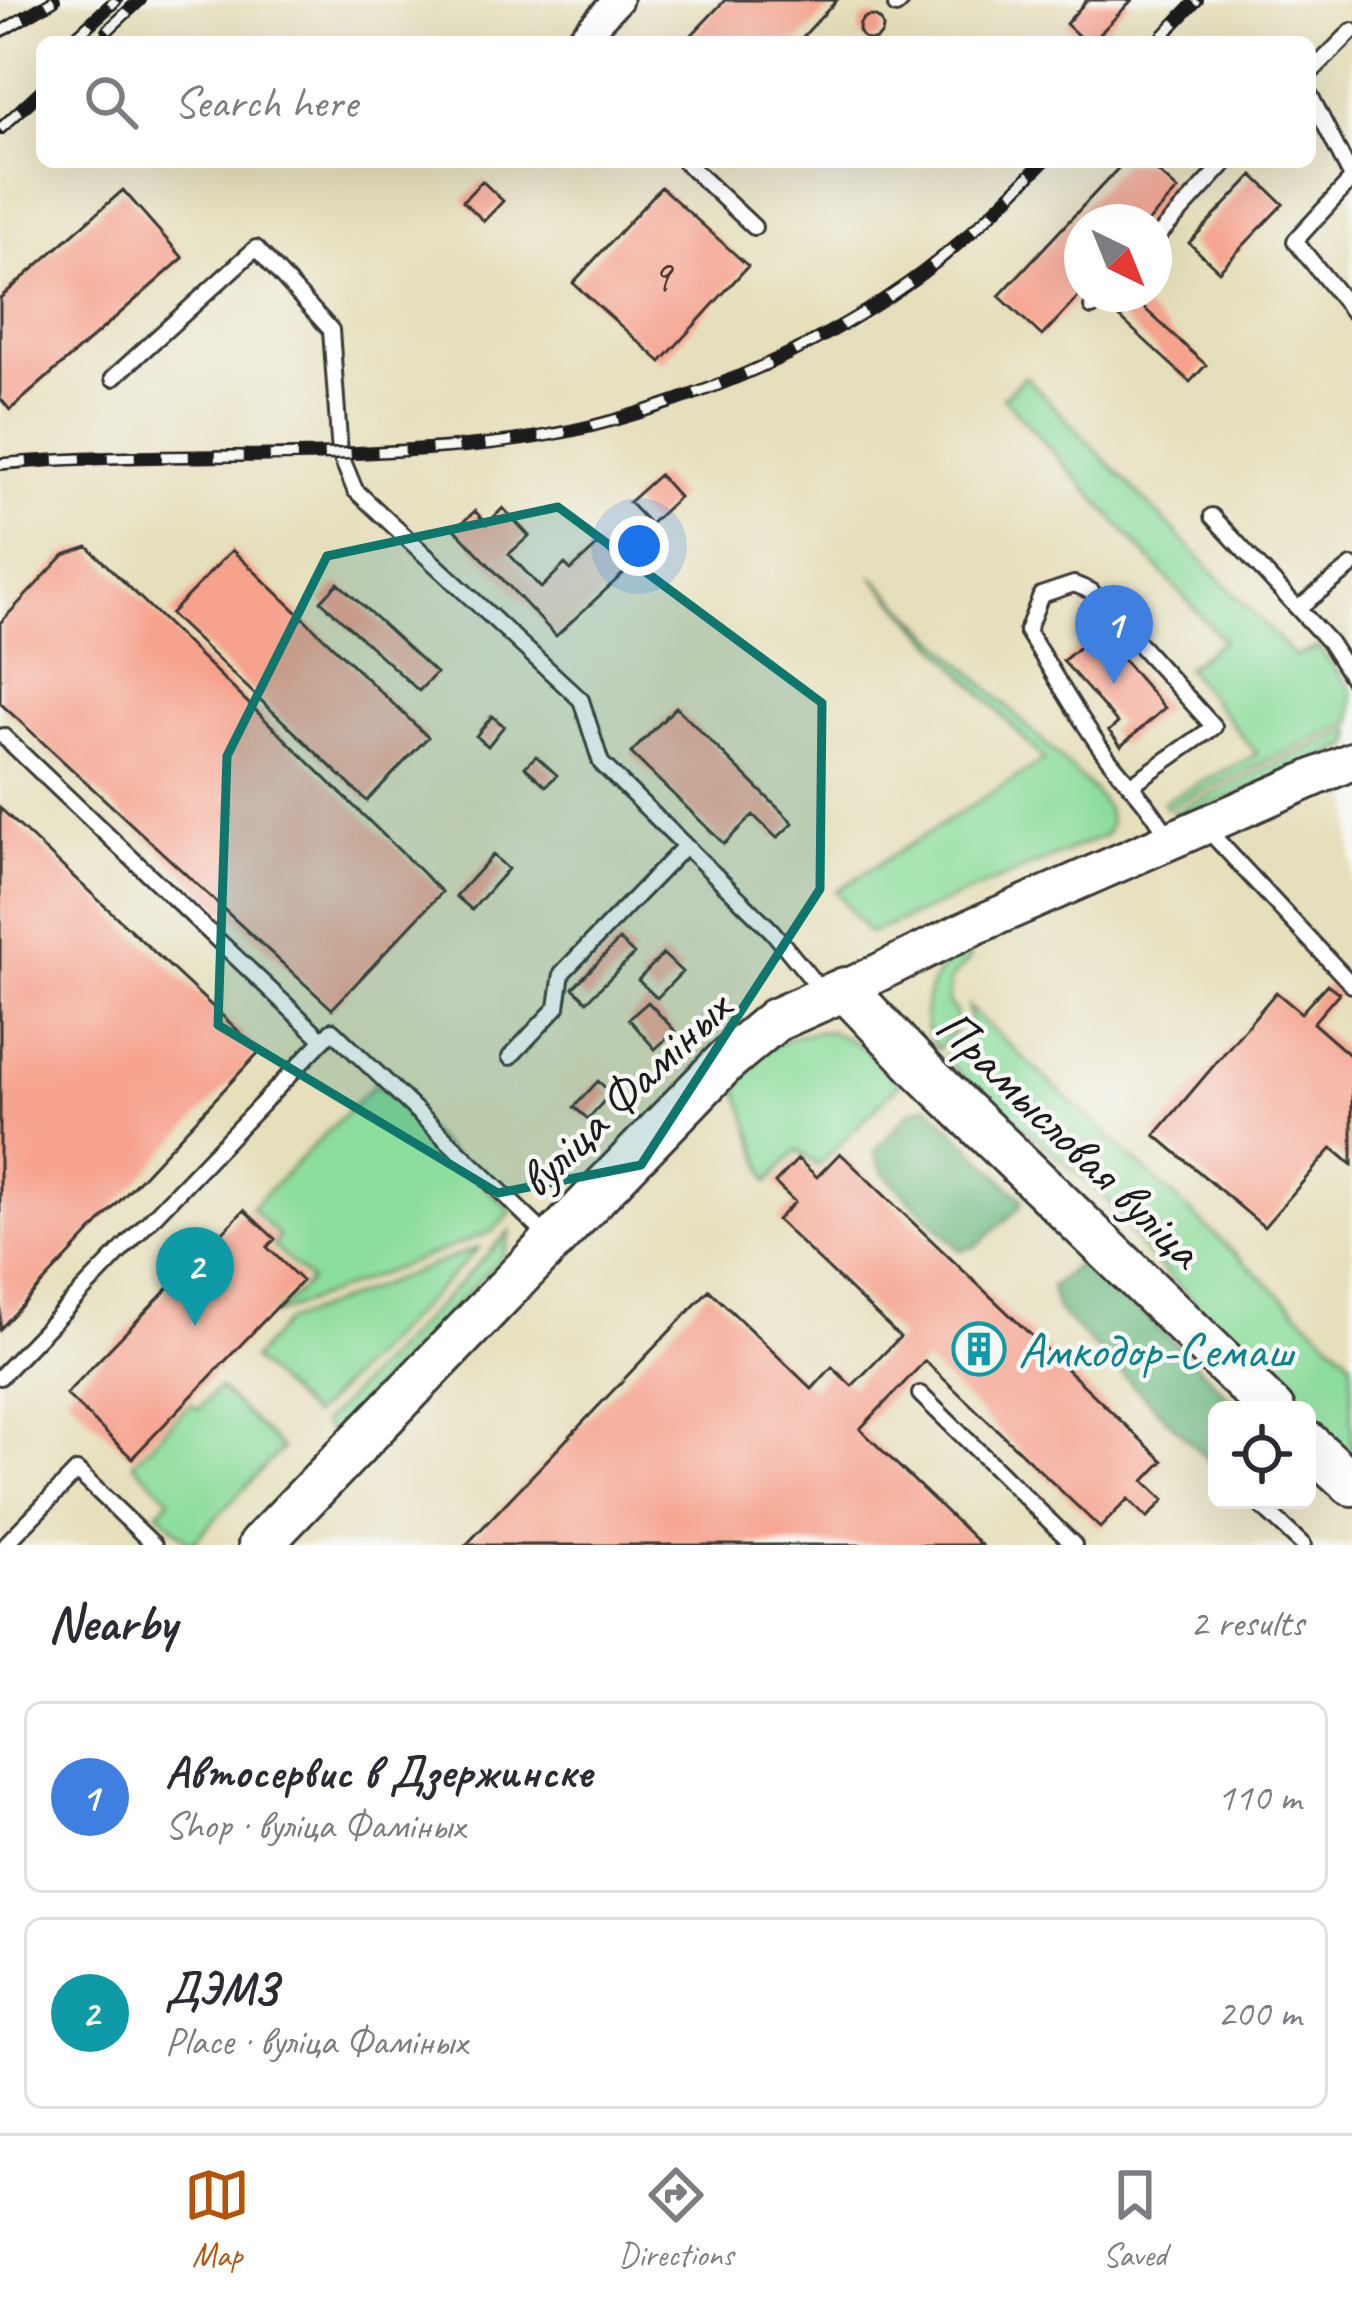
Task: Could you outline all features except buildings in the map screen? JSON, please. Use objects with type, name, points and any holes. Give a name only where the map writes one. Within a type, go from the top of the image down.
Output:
[{"type":"main road","name":"вуліца Фаміных","points":[[268,1542],[551,1240],[725,1061],[775,1020],[970,928],[1352,761]]},
{"type":"main road","name":"Прамысловая вуліца","points":[[836,993],[1264,1401]]},
{"type":"main road","points":[[1316,1451],[1352,1484]]},
{"type":"street","points":[[584,36],[618,0]]},
{"type":"lane","points":[[1316,67],[1352,31]]},
{"type":"lane","points":[[1316,106],[1352,178],[1295,241],[1352,311]]},
{"type":"lane","points":[[691,168],[754,227]]},
{"type":"lane","points":[[1172,221],[1220,168]]},
{"type":"lane","points":[[113,378],[256,248],[331,330],[340,454],[355,490],[581,700],[601,763],[836,993]]},
{"type":"lane","points":[[1212,516],[1329,641],[1352,677]]},
{"type":"lane","points":[[1298,608],[1352,566]]},
{"type":"lane","points":[[1131,785],[1214,727],[1090,591],[1074,584],[1041,595],[1027,631],[1107,756],[1131,785],[1158,817],[1170,842]]},
{"type":"lane","points":[[3,736],[322,1040]]},
{"type":"lane","points":[[1204,826],[1352,986]]},
{"type":"lane","points":[[510,1057],[557,1006],[562,973],[685,846]]},
{"type":"lane","points":[[0,1376],[332,1030],[551,1240]]},
{"type":"lane","points":[[920,1394],[1074,1545]]},
{"type":"lane","points":[[5,1545],[77,1471],[154,1545]]},
{"type":"lane","points":[[1265,1509],[1303,1545]]},
{"type":"highlighted area","points":[[558,507],[822,703],[820,889],[641,1165],[498,1193],[218,1025],[227,756],[327,556]]},
{"type":"green space","points":[[1025,376],[1295,657],[1318,647],[1352,691],[1352,722],[1166,808],[1163,802],[1257,754],[1186,668],[1223,640],[1003,397]]},
{"type":"green space","points":[[872,576],[1095,792],[1107,809],[1110,824],[1106,835],[869,934],[836,891],[1044,760]]},
{"type":"green space","points":[[1352,729],[1352,745],[1182,817],[1172,813]]},
{"type":"green space","points":[[967,948],[970,959],[950,980],[948,1003],[956,1012],[954,1032],[937,1050],[926,1022],[929,993],[943,967]]},
{"type":"green space","points":[[968,1007],[1352,1361],[1352,1460],[1316,1425],[1316,1401],[1292,1401],[1141,1248],[1106,1198],[943,1059],[971,1029]]},
{"type":"green space","points":[[829,1031],[860,1045],[900,1083],[818,1166],[797,1150],[768,1182],[737,1087],[753,1062],[774,1045]]},
{"type":"green space","points":[[376,1083],[512,1212],[493,1231],[273,1315],[310,1281],[273,1246],[279,1237],[251,1208]]},
{"type":"green space","points":[[928,1105],[1022,1199],[1020,1207],[977,1246],[960,1250],[885,1174],[874,1152],[911,1111]]},
{"type":"green space","points":[[511,1230],[503,1256],[330,1433],[322,1424]]},
{"type":"green space","points":[[480,1247],[312,1416],[252,1360],[285,1322]]},
{"type":"green space","points":[[1077,1265],[1102,1271],[1233,1401],[1208,1401],[1208,1460],[1057,1309],[1051,1287]]},
{"type":"green space","points":[[219,1388],[282,1449],[191,1544],[158,1512],[170,1499],[133,1463],[191,1403],[198,1409]]},
{"type":"railway","points":[[0,32],[54,0]]},
{"type":"railway","points":[[77,36],[116,0]]},
{"type":"railway","points":[[108,30],[140,0]]},
{"type":"railway","points":[[1163,36],[1197,0]]},
{"type":"railway","points":[[0,129],[36,96]]},
{"type":"railway","points":[[0,464],[434,449],[530,438],[636,414],[764,365],[846,323],[938,260],[1037,168]]},
{"type":"place","name":"Автосервис в Дзержинске","points":[[1114,684]]},
{"type":"place","name":"ДЭМЗ","points":[[195,1326]]},
{"type":"place","name":"Амкодор-Семаш","points":[[979,1349]]}]
